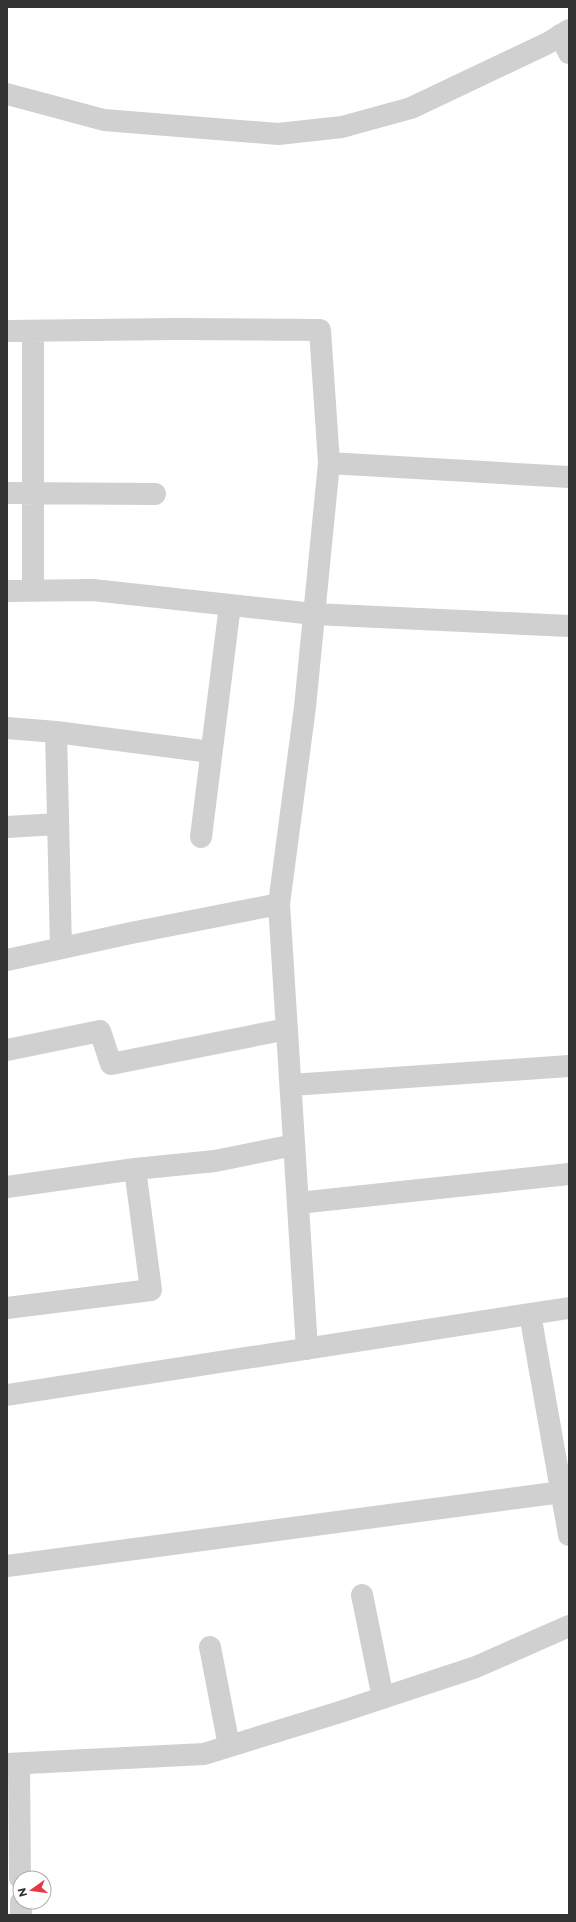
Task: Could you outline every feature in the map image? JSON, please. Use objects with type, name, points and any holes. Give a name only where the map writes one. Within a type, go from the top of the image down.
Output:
[{"type":"street","points":[[7,94],[104,120],[278,134],[342,126],[411,108],[548,43],[566,39]]},
{"type":"street","points":[[7,331],[176,329],[320,330],[329,463],[305,707],[279,904],[308,1349]]},
{"type":"street","points":[[33,331],[33,590]]},
{"type":"street","points":[[329,463],[569,477]]},
{"type":"street","points":[[7,493],[155,494]]},
{"type":"street","points":[[7,591],[93,590],[314,614],[569,626]]},
{"type":"street","points":[[201,837],[230,605]]},
{"type":"street","points":[[7,728],[56,732],[211,752]]},
{"type":"street","points":[[56,732],[61,948]]},
{"type":"street","points":[[7,827],[58,824]]},
{"type":"street","points":[[7,960],[279,904]]},
{"type":"street","points":[[7,1050],[100,1031],[111,1064],[287,1029]]},
{"type":"street","points":[[291,1086],[569,1066]]},
{"type":"street","points":[[7,1187],[135,1169],[215,1162],[294,1145]]},
{"type":"street","points":[[7,1308],[151,1290],[135,1169]]},
{"type":"street","points":[[298,1203],[569,1174]]},
{"type":"street","points":[[7,1395],[569,1308]]},
{"type":"street","points":[[530,1314],[569,1535]]},
{"type":"street","points":[[7,1566],[562,1492]]},
{"type":"street","points":[[362,1595],[383,1698]]},
{"type":"street","points":[[20,1870],[13,1764],[204,1754],[476,1667],[569,1626]]},
{"type":"street","points":[[210,1647],[229,1746]]}]
